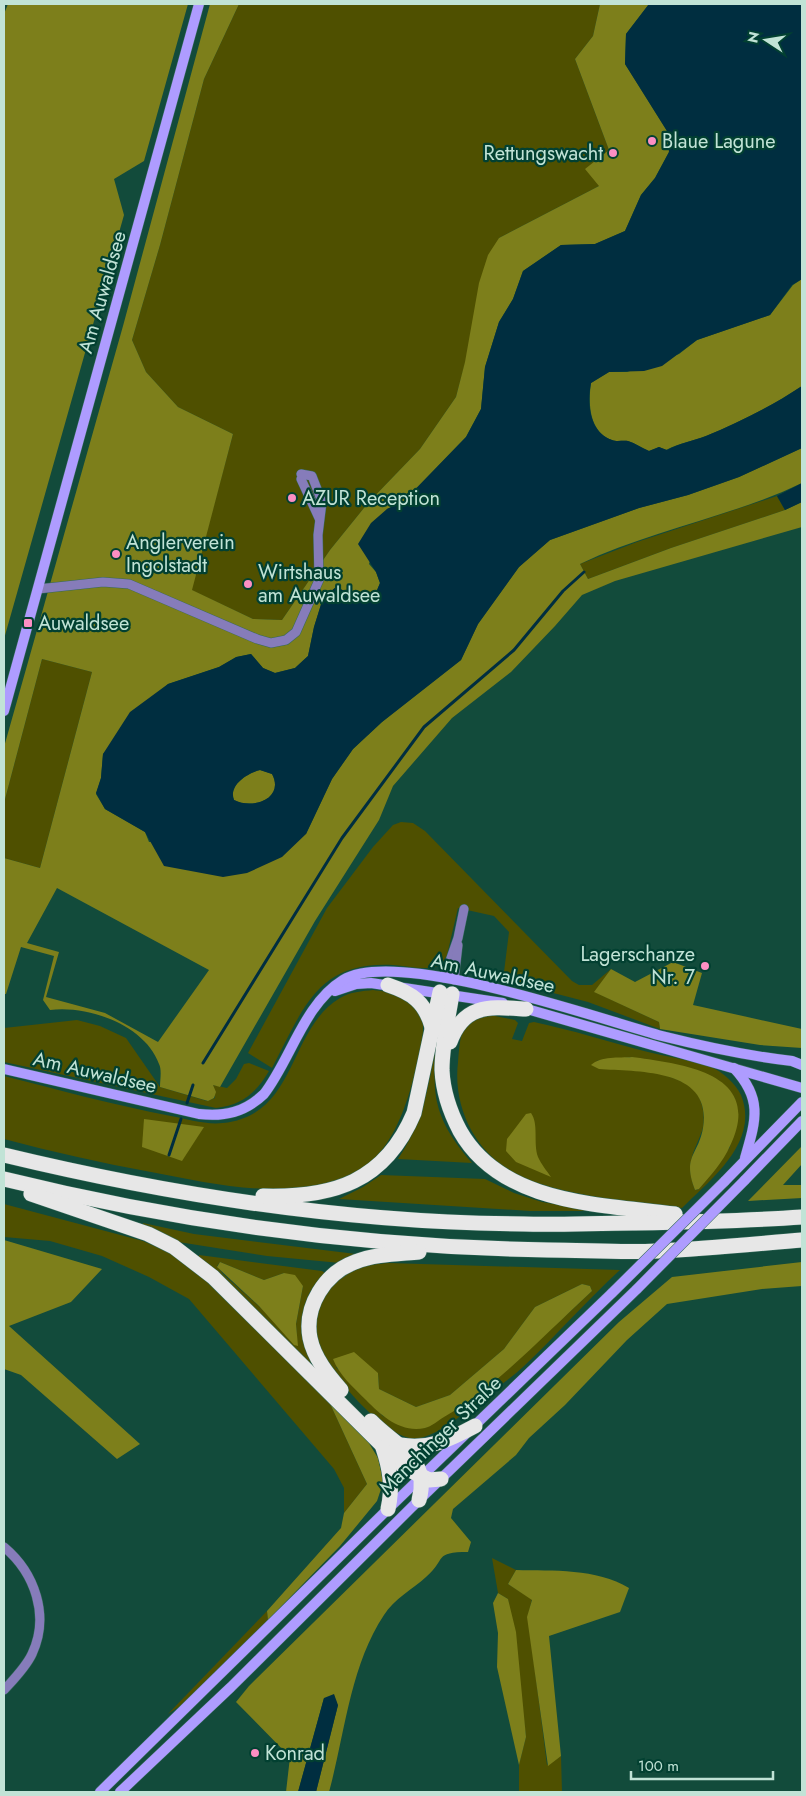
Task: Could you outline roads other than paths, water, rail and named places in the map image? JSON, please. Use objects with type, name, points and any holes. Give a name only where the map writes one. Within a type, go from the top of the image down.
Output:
[{"type":"highway","points":[[388,985],[412,994],[418,999],[426,1010],[432,1027]]},
{"type":"highway","points":[[197,1195],[309,1195],[331,1191],[362,1178],[388,1157],[408,1128],[419,1094],[432,1027],[447,986]]},
{"type":"highway","points":[[447,986],[442,1068],[447,1103],[463,1136],[484,1162],[509,1180],[541,1193],[724,1221]]},
{"type":"highway","points":[[442,1068],[454,1031],[458,1024],[470,1013],[492,1008],[526,1009]]},
{"type":"highway","points":[[4,1155],[86,1175],[197,1195],[265,1205],[427,1220],[523,1224],[724,1221],[802,1217]]},
{"type":"highway","points":[[4,1179],[105,1203],[201,1221],[308,1235],[476,1248],[655,1252],[802,1240]]},
{"type":"highway","points":[[4,1184],[148,1234],[174,1247],[213,1276],[404,1467],[422,1477],[434,1480],[441,1479]]},
{"type":"highway","points":[[419,1500],[423,1485],[417,1464],[400,1445],[378,1428],[347,1396],[319,1362],[310,1337],[309,1322],[316,1295],[332,1276],[353,1263],[369,1258],[476,1248]]},
{"type":"highway","points":[[400,1445],[412,1447],[436,1445],[475,1426]]},
{"type":"highway","points":[[383,1446],[390,1479],[391,1494],[388,1509]]},
{"type":"main road","name":"Am Auwaldsee","points":[[4,711],[199,4]]},
{"type":"main road","name":"Am Auwaldsee","points":[[4,1069],[199,1114],[230,1114],[246,1108],[264,1094],[326,995],[345,979],[370,972],[398,972],[802,1088]]},
{"type":"main road","name":"Am Auwaldsee","points":[[326,995],[356,984],[447,986],[577,1009],[659,1035],[724,1051],[800,1063]]},
{"type":"main road","points":[[733,1067],[750,1090],[756,1111],[754,1129],[745,1159]]},
{"type":"main road","name":"Manchinger Straße","points":[[100,1792],[388,1509],[612,1293],[802,1102]]},
{"type":"main road","name":"Manchinger Straße","points":[[120,1792],[232,1687],[419,1500],[638,1289],[802,1121]]},
{"type":"street","points":[[38,590],[103,582],[129,584],[257,639],[271,643],[286,640],[296,632],[319,580],[319,518],[322,502],[312,476],[301,477]]},
{"type":"street","points":[[447,986],[464,909]]},
{"type":"street","points":[[4,1547],[16,1558],[32,1583],[40,1607],[40,1632],[32,1655],[4,1690]]},
{"type":"water","points":[[649,4],[802,4],[802,279],[792,285],[770,315],[697,340],[662,366],[644,371],[609,372],[591,383],[589,399],[594,424],[598,431],[612,440],[628,441],[649,451],[659,447],[667,450],[706,436],[743,419],[802,386],[802,448],[739,477],[688,495],[639,508],[550,540],[519,567],[478,624],[461,660],[382,722],[353,749],[332,779],[306,834],[282,857],[247,873],[223,877],[164,866],[145,832],[105,809],[96,793],[101,778],[103,754],[130,712],[168,684],[219,667],[236,657],[251,654],[263,668],[275,673],[295,668],[308,656],[323,598],[336,587],[357,597],[375,595],[380,583],[376,572],[358,544],[371,523],[387,509],[404,501],[466,437],[481,409],[485,367],[499,322],[513,299],[523,271],[561,245],[595,244],[625,231],[641,195],[655,178],[669,152],[667,131],[625,64],[626,34]],"holes":[[[260,770],[272,774],[275,782],[274,790],[265,800],[250,804],[234,800],[234,789],[240,780]]]},
{"type":"water","points":[[802,483],[802,502],[785,510],[777,496]]},
{"type":"water","points":[[334,1694],[338,1705],[316,1792],[298,1792],[324,1698]]},
{"type":"waterway","points":[[203,1063],[342,838],[424,727],[514,650],[563,591],[584,572]]},
{"type":"waterway","points":[[187,1103],[193,1085]]},
{"type":"waterway","points":[[169,1155],[181,1119]]},
{"type":"place","name":"Blaue Lagune","points":[[652,141]]},
{"type":"place","name":"Rettungswacht","points":[[613,153]]},
{"type":"place","name":"AZUR Reception","points":[[292,498]]},
{"type":"place","name":"Anglerverein Ingolstadt","points":[[116,554]]},
{"type":"place","name":"Wirtshaus am Auwaldsee","points":[[248,584]]},
{"type":"place","name":"Auwaldsee","points":[[28,623]]},
{"type":"place","name":"Lagerschanze Nr. 7","points":[[705,966]]},
{"type":"place","name":"Konrad","points":[[255,1753]]}]
